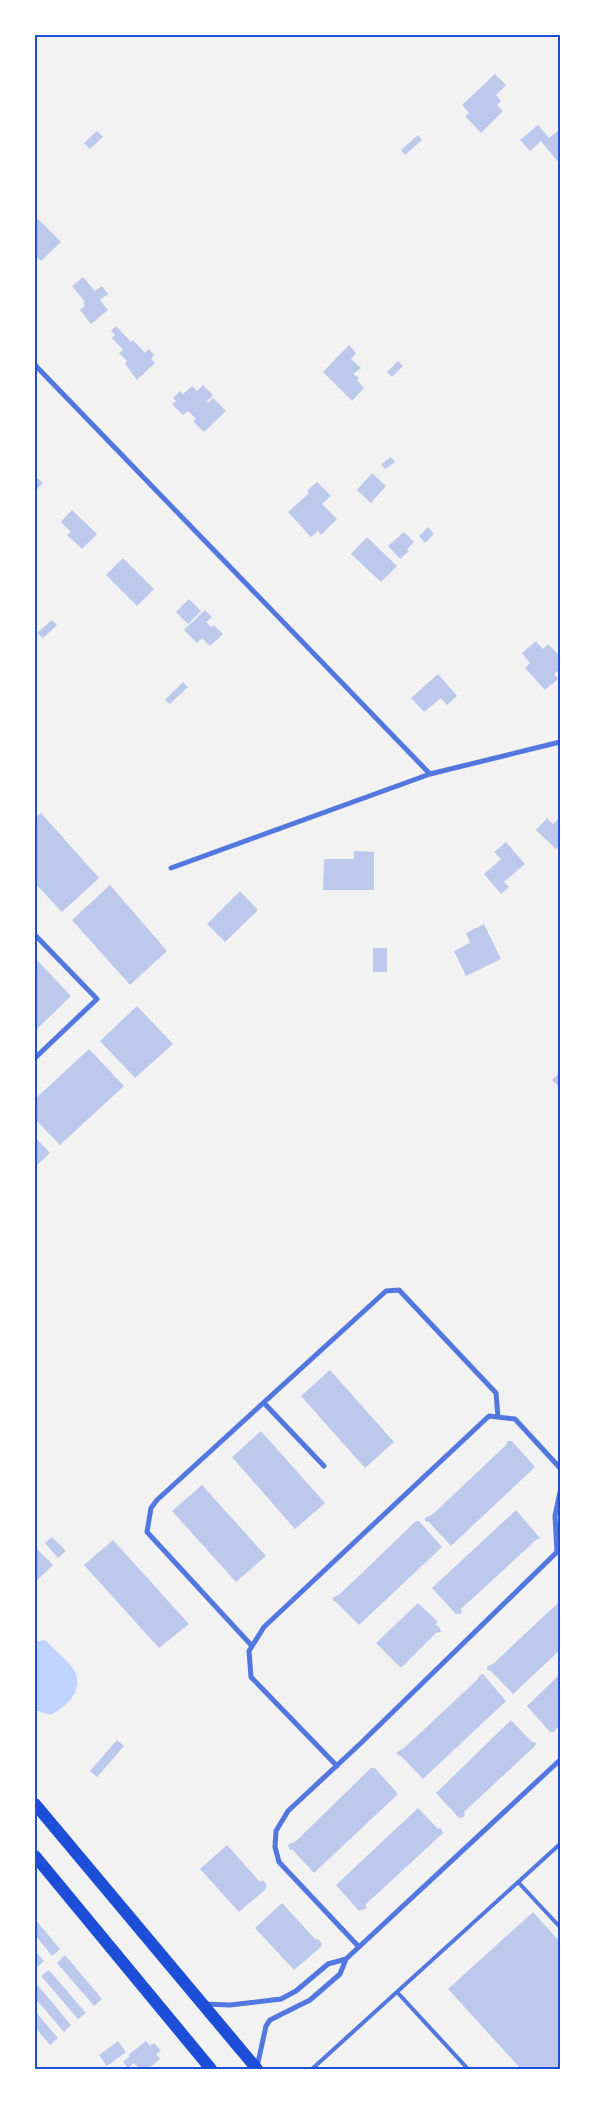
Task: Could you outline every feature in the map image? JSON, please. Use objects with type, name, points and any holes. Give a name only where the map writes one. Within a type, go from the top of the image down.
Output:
[{"type":"main road","points":[[35,1804],[257,2069]]},
{"type":"main road","points":[[35,1856],[211,2069]]},
{"type":"street","points":[[35,365],[430,774]]},
{"type":"street","points":[[172,868],[430,774],[560,742]]},
{"type":"street","points":[[35,935],[97,999],[35,1058]]},
{"type":"street","points":[[252,1646],[147,1532],[151,1508],[157,1500],[386,1291],[393,1289],[399,1290],[496,1394],[498,1418]]},
{"type":"street","points":[[264,1403],[324,1466]]},
{"type":"street","points":[[337,1766],[251,1677],[249,1651],[264,1627],[489,1416],[515,1419],[560,1468]]},
{"type":"street","points":[[359,1947],[279,1862],[275,1847],[276,1831],[288,1811],[559,1553],[555,1516],[560,1492]]},
{"type":"street","points":[[257,2069],[266,2026],[270,2020],[310,2000],[340,1974],[346,1960],[359,1947],[560,1760]]},
{"type":"street","points":[[202,2004],[230,2005],[281,1999],[296,1991],[328,1964],[346,1960]]},
{"type":"lane","points":[[312,2069],[560,1844]]},
{"type":"lane","points":[[518,1882],[559,1926]]},
{"type":"lane","points":[[397,1992],[468,2069]]},
{"type":"water","points":[[45,1640],[69,1663],[77,1679],[77,1685],[72,1698],[62,1708],[50,1715],[35,1710],[35,1642]]},
{"type":"building","points":[[495,74],[506,85],[496,95],[501,101],[497,105],[503,111],[481,133],[465,116],[469,113],[462,105]]},
{"type":"building","points":[[538,125],[549,138],[560,129],[560,164],[541,141],[530,151],[520,140]]},
{"type":"building","points":[[97,131],[103,137],[90,149],[84,143]]},
{"type":"building","points":[[418,135],[422,140],[405,155],[401,150]]},
{"type":"building","points":[[38,219],[61,242],[41,261],[35,256],[35,221]]},
{"type":"building","points":[[83,277],[95,291],[102,286],[108,294],[100,300],[108,310],[91,324],[80,310],[85,306],[83,303],[85,302],[72,286]]},
{"type":"building","points":[[116,326],[145,353],[149,349],[154,355],[151,359],[155,363],[137,380],[125,364],[127,361],[119,353],[123,350],[112,338],[115,335],[111,331]]},
{"type":"building","points":[[349,345],[356,353],[351,359],[361,368],[353,374],[359,378],[357,380],[364,388],[352,401],[323,372]]},
{"type":"building","points":[[398,361],[403,366],[392,377],[387,372]]},
{"type":"building","points":[[203,385],[213,395],[207,401],[208,403],[213,398],[226,411],[204,432],[193,421],[196,419],[188,411],[183,415],[172,404],[176,401],[173,398],[180,391],[183,394],[192,386],[197,391]]},
{"type":"building","points":[[391,457],[395,462],[385,469],[381,464]]},
{"type":"building","points":[[372,473],[386,486],[371,503],[357,490]]},
{"type":"building","points":[[35,476],[43,483],[35,491]]},
{"type":"building","points":[[317,482],[331,496],[322,504],[337,519],[321,535],[318,531],[311,537],[288,512],[309,493],[307,491]]},
{"type":"building","points":[[72,510],[97,534],[82,549],[67,535],[71,532],[61,522]]},
{"type":"building","points":[[428,527],[434,534],[425,543],[419,536]]},
{"type":"building","points":[[404,532],[414,542],[407,549],[409,551],[400,559],[388,546]]},
{"type":"building","points":[[367,537],[397,566],[381,582],[351,554]]},
{"type":"building","points":[[123,558],[154,589],[137,606],[106,575]]},
{"type":"building","points":[[189,599],[201,611],[188,624],[176,612]]},
{"type":"building","points":[[205,610],[212,617],[206,622],[211,627],[214,625],[223,634],[210,646],[202,638],[197,643],[184,630]]},
{"type":"building","points":[[52,620],[57,625],[43,638],[37,633]]},
{"type":"building","points":[[536,641],[543,649],[548,644],[560,656],[560,669],[554,674],[558,679],[545,690],[525,668],[530,663],[522,653]]},
{"type":"building","points":[[438,674],[457,696],[447,705],[441,698],[424,712],[411,698]]},
{"type":"building","points":[[183,682],[188,687],[170,704],[165,700]]},
{"type":"building","points":[[41,813],[99,878],[62,912],[35,883],[35,818]]},
{"type":"building","points":[[560,817],[560,845],[556,849],[536,830],[547,818],[553,824]]},
{"type":"building","points":[[506,842],[525,864],[504,882],[509,887],[501,894],[484,874],[501,859],[494,852]]},
{"type":"building","points":[[354,851],[374,852],[374,890],[323,890],[324,859],[354,859]]},
{"type":"building","points":[[110,885],[167,951],[130,985],[72,920]]},
{"type":"building","points":[[240,891],[258,910],[225,942],[207,924]]},
{"type":"building","points":[[484,924],[501,959],[466,976],[454,951],[470,943],[466,933]]},
{"type":"building","points":[[373,948],[387,948],[387,972],[373,972]]},
{"type":"building","points":[[35,958],[71,996],[35,1031]]},
{"type":"building","points":[[137,1006],[173,1044],[135,1078],[100,1041]]},
{"type":"building","points":[[89,1049],[124,1086],[60,1145],[35,1119],[35,1099]]},
{"type":"building","points":[[560,1072],[560,1088],[552,1080]]},
{"type":"building","points":[[35,1137],[50,1153],[35,1167]]},
{"type":"building","points":[[330,1370],[394,1442],[365,1468],[301,1396]]},
{"type":"building","points":[[261,1431],[325,1503],[295,1529],[232,1457]]},
{"type":"building","points":[[508,1441],[512,1441],[535,1467],[451,1546],[429,1522],[425,1521],[425,1518],[433,1514]]},
{"type":"building","points":[[202,1485],[266,1556],[236,1582],[172,1511]]},
{"type":"building","points":[[516,1510],[540,1538],[461,1609],[462,1612],[460,1614],[456,1614],[432,1588]]},
{"type":"building","points":[[416,1521],[419,1521],[442,1547],[359,1625],[333,1601],[333,1598],[340,1594]]},
{"type":"building","points":[[52,1537],[66,1551],[58,1558],[45,1543]]},
{"type":"building","points":[[113,1540],[189,1624],[159,1648],[84,1565]]},
{"type":"building","points":[[37,1549],[53,1565],[35,1582],[35,1551]]},
{"type":"building","points":[[560,1601],[560,1650],[513,1694],[491,1671],[487,1670],[487,1667],[494,1663]]},
{"type":"building","points":[[418,1603],[438,1622],[435,1625],[439,1626],[441,1632],[436,1633],[400,1667],[376,1643]]},
{"type":"building","points":[[483,1674],[506,1701],[423,1779],[397,1752],[404,1748]]},
{"type":"building","points":[[560,1674],[560,1724],[554,1732],[550,1732],[527,1706]]},
{"type":"building","points":[[511,1720],[532,1742],[536,1743],[535,1746],[464,1812],[465,1815],[463,1817],[459,1818],[436,1793]]},
{"type":"building","points":[[117,1740],[124,1746],[97,1777],[90,1771]]},
{"type":"building","points":[[371,1768],[375,1768],[398,1794],[314,1873],[292,1849],[290,1850],[288,1845],[296,1841]]},
{"type":"building","points":[[418,1808],[438,1829],[441,1828],[443,1833],[365,1905],[367,1908],[359,1911],[336,1885]]},
{"type":"building","points":[[227,1845],[260,1882],[263,1880],[266,1884],[266,1889],[239,1912],[200,1869]]},
{"type":"building","points":[[282,1903],[316,1940],[318,1939],[322,1943],[321,1947],[294,1970],[255,1928]]},
{"type":"building","points":[[533,1912],[560,1942],[560,2069],[521,2069],[448,1989]]},
{"type":"building","points":[[35,1919],[60,1949],[52,1956],[35,1935]]},
{"type":"building","points":[[35,1951],[44,1961],[35,1969]]},
{"type":"building","points":[[65,1955],[102,1999],[94,2006],[57,1963]]},
{"type":"building","points":[[49,1970],[86,2013],[78,2019],[41,1976]]},
{"type":"building","points":[[35,1982],[71,2025],[64,2032],[35,1998]]},
{"type":"building","points":[[35,2011],[58,2038],[50,2045],[35,2027]]},
{"type":"building","points":[[118,2041],[126,2052],[107,2066],[99,2055]]},
{"type":"building","points":[[146,2041],[150,2046],[154,2043],[161,2051],[156,2054],[160,2059],[148,2069],[139,2069],[134,2063],[128,2068],[123,2062],[130,2056],[128,2055]]}]
